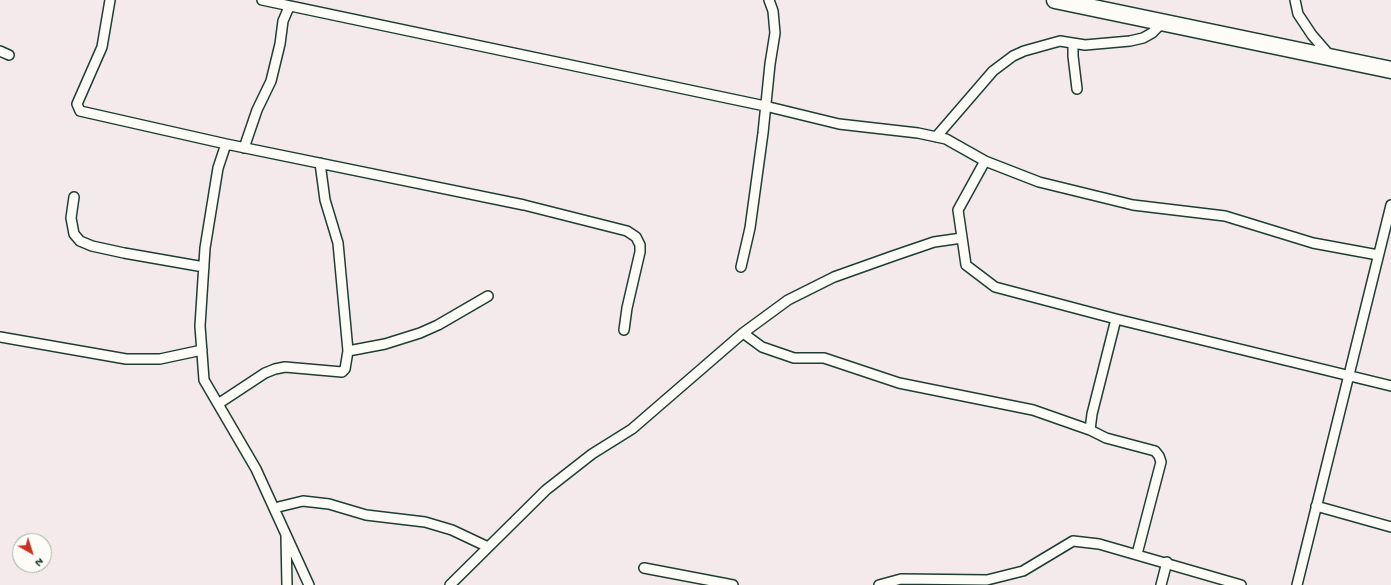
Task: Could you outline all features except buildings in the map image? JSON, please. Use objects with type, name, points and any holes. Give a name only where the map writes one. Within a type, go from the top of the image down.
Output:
[{"type":"highway","points":[[1055,0],[1391,70]]},
{"type":"street","points":[[110,0],[102,47],[77,104],[80,111],[244,148],[524,205],[632,233],[640,245],[640,252],[627,308],[624,330]]},
{"type":"street","points":[[262,0],[288,7],[765,106],[839,124],[946,139],[985,161],[1039,182],[1076,192],[1133,205],[1225,216],[1313,243],[1378,254]]},
{"type":"street","points":[[741,267],[750,228],[764,133],[765,106],[775,33],[773,11],[769,0]]},
{"type":"street","points":[[1295,0],[1298,14],[1312,35],[1332,58]]},
{"type":"street","points":[[244,148],[257,110],[271,81],[280,44],[283,21],[288,7]]},
{"type":"street","points":[[936,137],[993,71],[1013,56],[1034,48],[1060,41],[1108,44],[1130,41],[1143,38],[1152,33],[1163,22]]},
{"type":"street","points":[[1073,43],[1077,89]]},
{"type":"street","points":[[0,51],[9,55]]},
{"type":"street","points":[[226,144],[218,168],[204,267],[200,326],[204,380],[256,469],[310,585]]},
{"type":"street","points":[[985,161],[958,210],[966,265],[995,286],[1116,319],[1391,386]]},
{"type":"street","points":[[218,404],[275,368],[285,367],[342,372],[345,369],[348,351],[338,244],[325,200],[320,163]]},
{"type":"street","points":[[74,197],[71,218],[74,234],[80,241],[92,246],[118,252],[204,267]]},
{"type":"street","points":[[1297,585],[1378,254],[1387,234],[1391,205]]},
{"type":"street","points":[[450,585],[546,490],[592,454],[632,429],[743,333],[788,300],[834,277],[934,242],[962,238]]},
{"type":"street","points":[[348,351],[385,344],[438,325],[488,296]]},
{"type":"street","points":[[1090,430],[1092,414],[1116,319]]},
{"type":"street","points":[[743,333],[762,347],[794,358],[824,358],[899,383],[1034,410],[1090,430],[1106,438],[1155,451],[1161,462],[1137,554]]},
{"type":"street","points":[[0,337],[126,359],[160,359],[202,350]]},
{"type":"street","points":[[274,508],[303,501],[330,504],[366,515],[425,522],[452,530],[488,547]]},
{"type":"street","points":[[1316,506],[1391,526]]},
{"type":"street","points":[[286,533],[287,585]]},
{"type":"street","points":[[879,585],[901,579],[994,582],[1023,571],[1073,542],[1099,544],[1167,562],[1241,585]]},
{"type":"street","points":[[1161,585],[1167,562]]},
{"type":"street","points":[[644,568],[733,585]]}]
